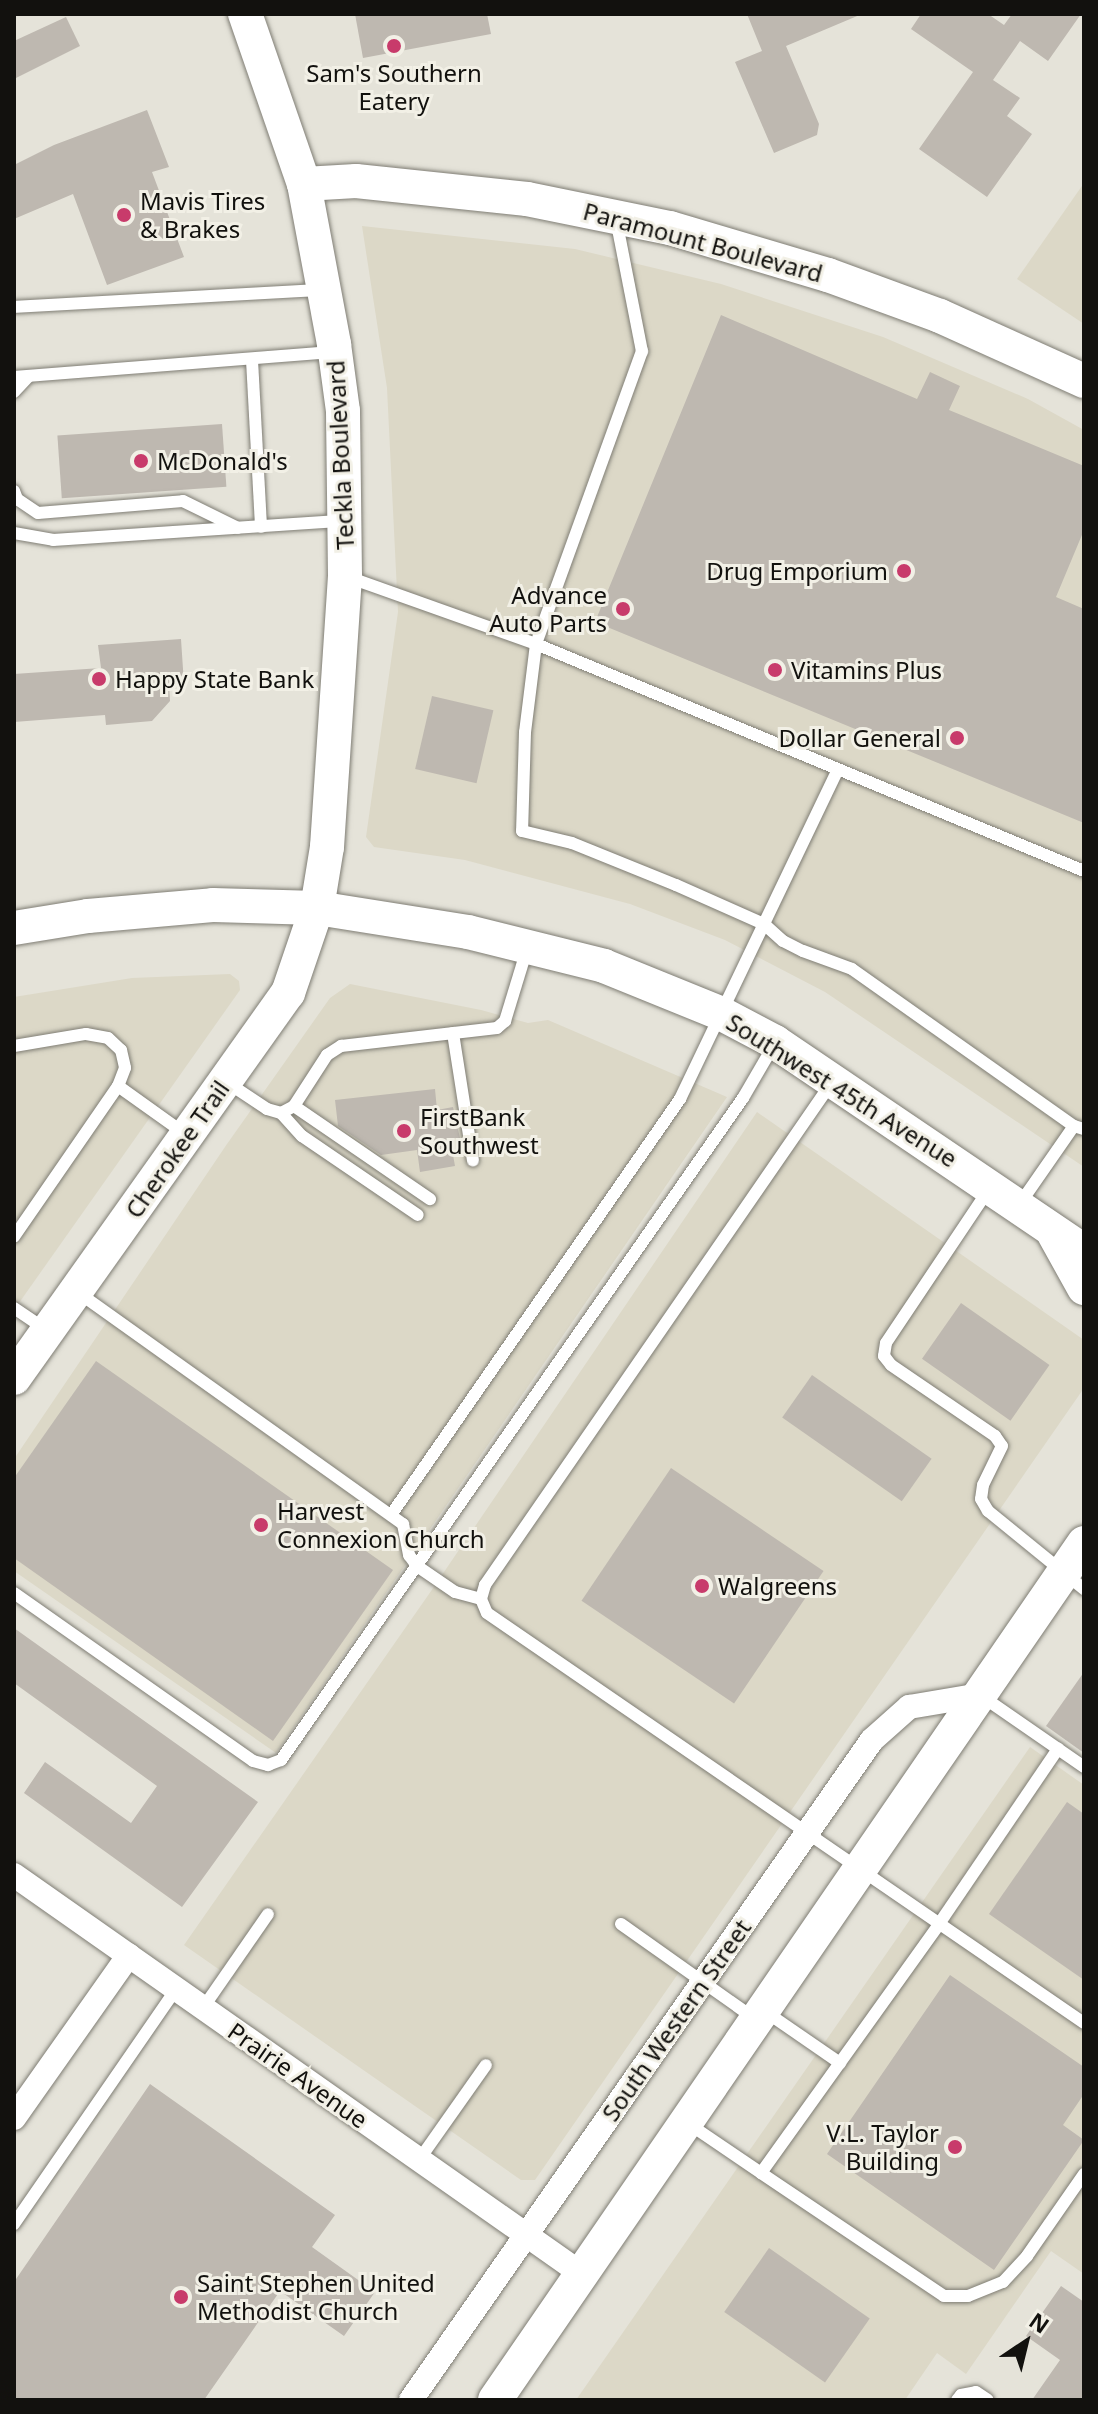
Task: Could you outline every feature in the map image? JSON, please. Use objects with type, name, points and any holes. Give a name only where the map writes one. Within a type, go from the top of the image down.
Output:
[{"type":"main road","name":"Teckla Boulevard","points":[[245,14],[304,184],[325,290],[343,411],[345,576],[327,847],[317,908]]},
{"type":"main road","name":"Paramount Boulevard","points":[[304,184],[356,181],[527,199],[714,240],[828,275],[940,316],[1084,381]]},
{"type":"main road","name":"Southwest 45th Avenue","points":[[14,928],[88,916],[213,905],[317,908],[468,932],[604,966],[722,1014],[775,1042],[1084,1251]]},
{"type":"main road","name":"Cherokee Trail","points":[[14,1378],[288,993],[317,908]]},
{"type":"main road","points":[[1005,1195],[1084,1218]]},
{"type":"main road","points":[[1049,1226],[1084,1288]]},
{"type":"main road","points":[[495,2400],[980,1695],[1074,1581],[1084,1543]]},
{"type":"street","name":"South Western Street","points":[[411,2400],[872,1740],[909,1707],[980,1695]]},
{"type":"street","name":"Prairie Avenue","points":[[14,1875],[582,2274]]},
{"type":"street","points":[[14,2118],[129,1955]]},
{"type":"lane","points":[[615,216],[642,351],[536,644],[525,732],[522,831],[572,843],[764,924],[783,941],[852,969],[1079,1127],[1005,1195],[886,1343],[884,1356],[891,1365],[995,1436],[1002,1446],[1000,1456],[983,1485],[981,1499],[988,1511],[1012,1533],[1074,1581]]},
{"type":"lane","points":[[14,307],[325,290]]},
{"type":"lane","points":[[14,377],[335,351]]},
{"type":"lane","points":[[252,360],[261,527]]},
{"type":"lane","points":[[14,392],[28,377]]},
{"type":"lane","points":[[14,491],[17,499],[38,513],[183,501],[239,528]]},
{"type":"lane","points":[[14,533],[53,540],[346,521]]},
{"type":"lane","points":[[345,576],[536,644],[1084,871]]},
{"type":"lane","points":[[391,1515],[680,1099],[837,771]]},
{"type":"lane","points":[[281,1113],[294,1106],[327,1055],[341,1046],[497,1028],[505,1021],[527,947]]},
{"type":"lane","points":[[453,1033],[473,1160]]},
{"type":"lane","points":[[14,1046],[86,1034],[108,1038],[121,1050],[125,1068],[118,1086],[14,1237]]},
{"type":"lane","points":[[14,1593],[253,1761],[268,1765],[281,1760],[743,1098],[775,1042]]},
{"type":"lane","points":[[834,1080],[485,1585],[481,1599],[487,1613],[1084,2023]]},
{"type":"lane","points":[[226,1081],[267,1109],[281,1113],[302,1136],[418,1215]]},
{"type":"lane","points":[[118,1086],[187,1135]]},
{"type":"lane","points":[[294,1106],[430,1199]]},
{"type":"lane","points":[[76,1291],[403,1524],[409,1555],[417,1566],[455,1592],[481,1599]]},
{"type":"lane","points":[[14,1308],[47,1331]]},
{"type":"lane","points":[[980,1695],[1084,1767]]},
{"type":"lane","points":[[761,2173],[939,1924],[1058,1749]]},
{"type":"lane","points":[[203,2008],[268,1914]]},
{"type":"lane","points":[[621,1924],[703,1981],[840,2063]]},
{"type":"lane","points":[[14,2224],[176,1989]]},
{"type":"lane","points":[[419,2160],[486,2065]]},
{"type":"lane","points":[[686,2123],[944,2296],[968,2296],[1003,2282],[1027,2256],[1084,2174]]},
{"type":"lane","points":[[957,2400],[961,2395],[976,2392],[988,2400]]},
{"type":"shaded area","points":[[1084,183],[1084,324],[1017,279]]},
{"type":"shaded area","points":[[362,226],[575,249],[721,284],[883,337],[1028,399],[1084,430],[1084,1167],[825,992],[725,940],[630,904],[465,860],[374,847],[366,837],[398,612],[387,388]]},
{"type":"shaded area","points":[[230,974],[239,981],[240,990],[14,1310],[14,997],[132,978]]},
{"type":"shaded area","points":[[350,984],[481,1010],[528,1023],[548,1020],[727,1097],[276,1753],[14,1571],[14,1459],[227,1144],[330,998]]},
{"type":"shaded area","points":[[757,1112],[1084,1340],[1084,1388],[535,2180],[521,2180],[184,1945],[429,1594]]},
{"type":"shaded area","points":[[1030,1747],[1084,1785],[1084,2274],[1051,2251],[966,2374],[937,2353],[905,2400],[576,2400]]},
{"type":"building","name":"Sam's Southern Eatery","points":[[355,14],[487,14],[491,34],[363,58]]},
{"type":"building","points":[[747,14],[862,14],[786,46],[819,124],[817,135],[774,153],[735,62],[762,51]]},
{"type":"building","points":[[921,14],[988,14],[1004,25],[1012,14],[1081,14],[1048,61],[1020,41],[993,80],[1020,98],[1007,116],[1032,134],[987,197],[919,149],[973,72],[911,29]]},
{"type":"building","points":[[66,17],[80,46],[14,79],[14,41]]},
{"type":"building","name":"Mavis Tires & Brakes","points":[[147,110],[169,167],[152,172],[184,257],[107,285],[73,194],[14,219],[14,165],[54,145]]},
{"type":"building","points":[[721,315],[917,399],[930,372],[960,386],[949,410],[1084,466],[1084,530],[1056,597],[1084,609],[1084,823],[595,622]]},
{"type":"building","name":"McDonald's","points":[[222,424],[226,487],[62,498],[57,436]]},
{"type":"building","name":"Happy State Bank","points":[[181,639],[184,684],[169,684],[170,701],[152,721],[106,725],[105,715],[14,722],[14,674],[101,668],[98,645]]},
{"type":"building","points":[[432,696],[493,710],[477,783],[415,769]]},
{"type":"building","name":"FirstBank Southwest","points":[[435,1089],[437,1110],[453,1107],[460,1138],[450,1139],[455,1166],[420,1172],[417,1150],[381,1155],[338,1126],[335,1100]]},
{"type":"building","points":[[961,1303],[1049,1365],[1010,1421],[922,1359]]},
{"type":"building","points":[[96,1361],[393,1570],[273,1741],[14,1558],[14,1478]]},
{"type":"building","points":[[812,1375],[932,1459],[902,1501],[782,1418]]},
{"type":"building","name":"Walgreens","points":[[671,1468],[824,1571],[734,1704],[582,1601]]},
{"type":"building","points":[[14,1628],[258,1802],[182,1907],[24,1793],[45,1762],[131,1823],[157,1786],[14,1683]]},
{"type":"building","points":[[1084,1672],[1084,1753],[1046,1726]]},
{"type":"building","points":[[1067,1802],[1084,1814],[1084,1980],[989,1914]]},
{"type":"building","name":"V.L. Taylor Building","points":[[950,1975],[1084,2067],[1084,2094],[1063,2125],[1084,2140],[994,2270],[827,2154]]},
{"type":"building","points":[[150,2084],[335,2215],[312,2247],[375,2292],[344,2336],[280,2291],[204,2400],[14,2400],[14,2282]]},
{"type":"building","points":[[769,2248],[870,2319],[825,2382],[724,2312]]},
{"type":"building","points":[[1061,2286],[1084,2302],[1084,2400],[1032,2400],[1060,2360],[1026,2336]]},
{"type":"place","name":"Sam's Southern Eatery","points":[[394,46]]},
{"type":"place","name":"Mavis Tires & Brakes","points":[[124,215]]},
{"type":"place","name":"McDonald's","points":[[141,461]]},
{"type":"place","name":"Drug Emporium","points":[[904,571]]},
{"type":"place","name":"Advance Auto Parts","points":[[623,609]]},
{"type":"place","name":"Vitamins Plus","points":[[775,670]]},
{"type":"place","name":"Happy State Bank","points":[[99,679]]},
{"type":"place","name":"Dollar General","points":[[957,738]]},
{"type":"place","name":"FirstBank Southwest","points":[[404,1131]]},
{"type":"place","name":"Harvest Connexion Church","points":[[261,1525]]},
{"type":"place","name":"Walgreens","points":[[702,1586]]},
{"type":"place","name":"V.L. Taylor Building","points":[[955,2147]]},
{"type":"place","name":"Saint Stephen United Methodist Church","points":[[181,2297]]}]
